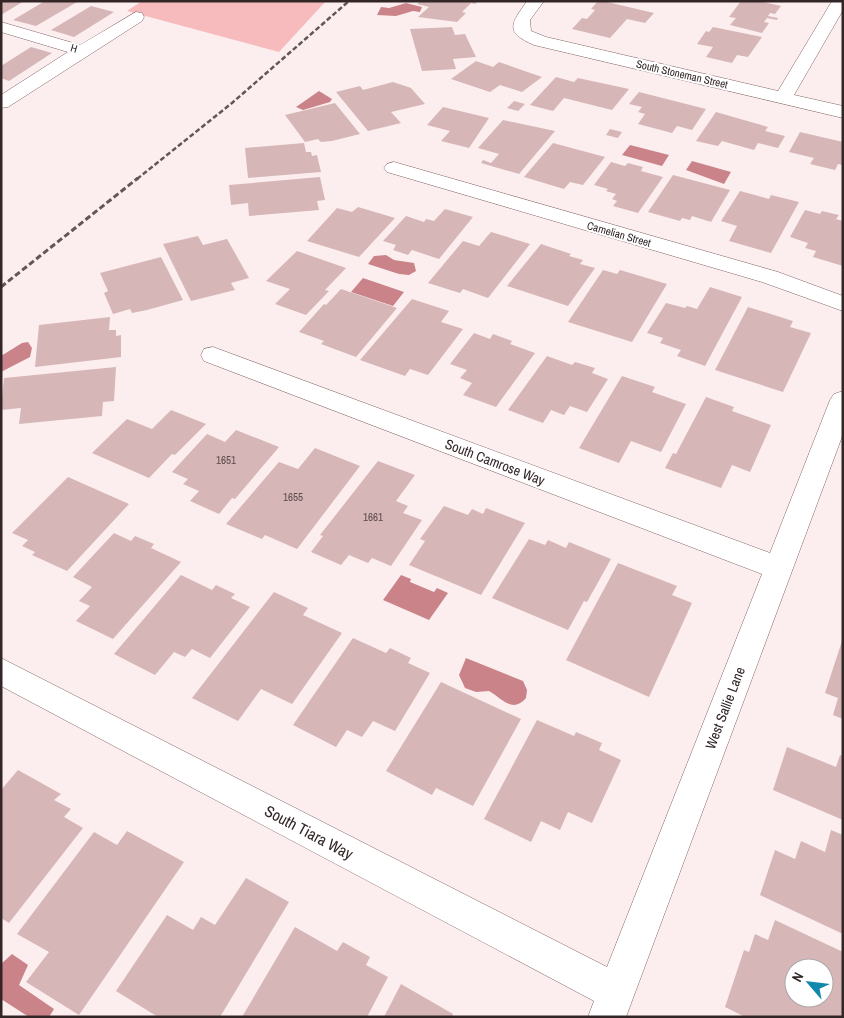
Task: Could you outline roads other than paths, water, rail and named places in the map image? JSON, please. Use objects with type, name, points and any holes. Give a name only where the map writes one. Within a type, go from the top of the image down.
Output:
[{"type":"street","name":"South Stoneman Street","points":[[536,1],[522,20],[523,34],[540,41],[843,112]]},
{"type":"street","points":[[782,98],[840,1]]},
{"type":"street","points":[[82,51],[136,17]]},
{"type":"street","name":"H","points":[[1,27],[82,51]]},
{"type":"street","name":"H","points":[[1,103],[82,51]]},
{"type":"street","name":"Carnelian Street","points":[[394,168],[770,278],[843,304]]},
{"type":"street","name":"South Camrose Way","points":[[213,355],[778,568]]},
{"type":"street","name":"West Sallie Lane","points":[[612,1005],[843,400]]},
{"type":"street","name":"South Tiara Way","points":[[1,671],[612,1005]]},
{"type":"railway","points":[[137,179],[232,103],[349,1]]},
{"type":"railway","points":[[1,287],[138,178]]}]
